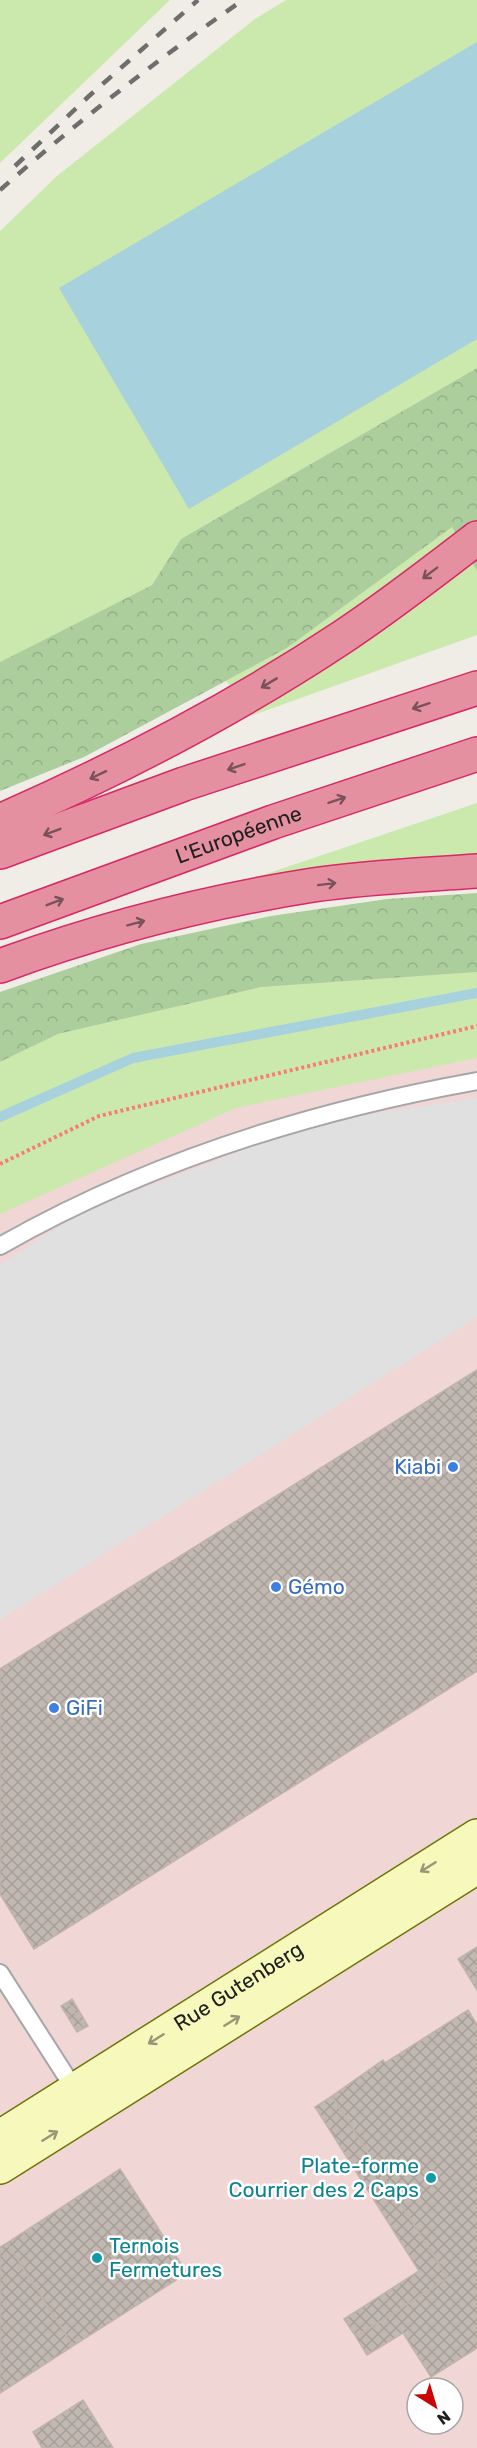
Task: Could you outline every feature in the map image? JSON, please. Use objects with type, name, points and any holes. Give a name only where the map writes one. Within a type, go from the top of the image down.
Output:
[{"type":"highway","points":[[0,821],[166,741],[284,674],[343,637],[477,538]]},
{"type":"highway","points":[[0,852],[184,784],[477,688]]},
{"type":"highway","name":"L'Européenne","points":[[0,922],[273,822],[477,754]]},
{"type":"highway","points":[[0,966],[102,932],[201,906],[370,879],[477,871]]},
{"type":"street","name":"Rue Gutenberg","points":[[0,2137],[477,1836]]},
{"type":"street","name":"Rue Gutenberg","points":[[0,2167],[477,1867]]},
{"type":"lane","points":[[0,1246],[77,1205],[176,1162],[316,1118],[477,1082]]},
{"type":"lane","points":[[0,1973],[75,2090]]},
{"type":"path","points":[[0,1164],[99,1116],[477,1026]]},
{"type":"shaded area","points":[[477,903],[477,2448],[0,2448],[0,1062]]},
{"type":"shaded area","points":[[477,1098],[477,1317],[0,1620],[0,1265],[83,1211],[318,1122]]},
{"type":"green space","points":[[0,0],[170,0],[0,163]]},
{"type":"green space","points":[[286,0],[477,0],[477,368],[181,539],[152,585],[0,662],[0,231],[57,176],[255,19]]},
{"type":"green space","points":[[477,368],[477,571],[452,527],[287,648],[84,757],[0,791],[0,662],[152,585],[181,539]]},
{"type":"green space","points":[[453,526],[477,571],[477,635],[253,715],[226,681],[287,648]]},
{"type":"green space","points":[[477,803],[477,856],[312,868],[233,885]]},
{"type":"green space","points":[[477,893],[477,972],[261,987],[58,1034],[0,1062],[0,992],[141,944],[271,916],[387,899]]},
{"type":"green space","points":[[477,972],[477,1058],[236,1108],[0,1214],[0,1062],[58,1034],[261,987]]},
{"type":"water","points":[[477,42],[477,339],[189,509],[59,288]]},
{"type":"building","points":[[477,1370],[477,1671],[34,1949],[0,1894],[0,1669]]},
{"type":"building","points":[[477,1947],[477,1990],[458,1959]]},
{"type":"building","points":[[72,1999],[88,2026],[84,2028],[68,2002]]},
{"type":"building","points":[[68,2002],[84,2028],[77,2032],[61,2006]]},
{"type":"building","name":"Plate-forme Courrier des 2 Caps","points":[[468,2010],[477,2025],[477,2348],[433,2376],[430,2376],[403,2333],[367,2355],[356,2337],[448,2278],[332,2096],[383,2060],[385,2063]]},
{"type":"building","points":[[332,2096],[448,2278],[356,2337],[344,2319],[419,2271],[315,2107]]},
{"type":"building","name":"Ternois Fermetures","points":[[120,2169],[187,2273],[73,2346],[7,2243]]},
{"type":"building","points":[[7,2243],[73,2346],[0,2393],[0,2247]]},
{"type":"building","points":[[83,2400],[113,2448],[42,2448],[33,2432]]},
{"type":"waterway","points":[[0,1117],[133,1058],[477,993]]},
{"type":"railway","points":[[15,166],[89,96],[198,0]]},
{"type":"railway","points":[[0,190],[118,92],[243,0]]},
{"type":"place","name":"Kiabi","points":[[453,1467]]},
{"type":"place","name":"Gémo","points":[[276,1587]]},
{"type":"place","name":"GiFi","points":[[54,1708]]},
{"type":"place","name":"Plate-forme Courrier des 2 Caps","points":[[431,2178]]},
{"type":"place","name":"Ternois Fermetures","points":[[97,2258]]}]
